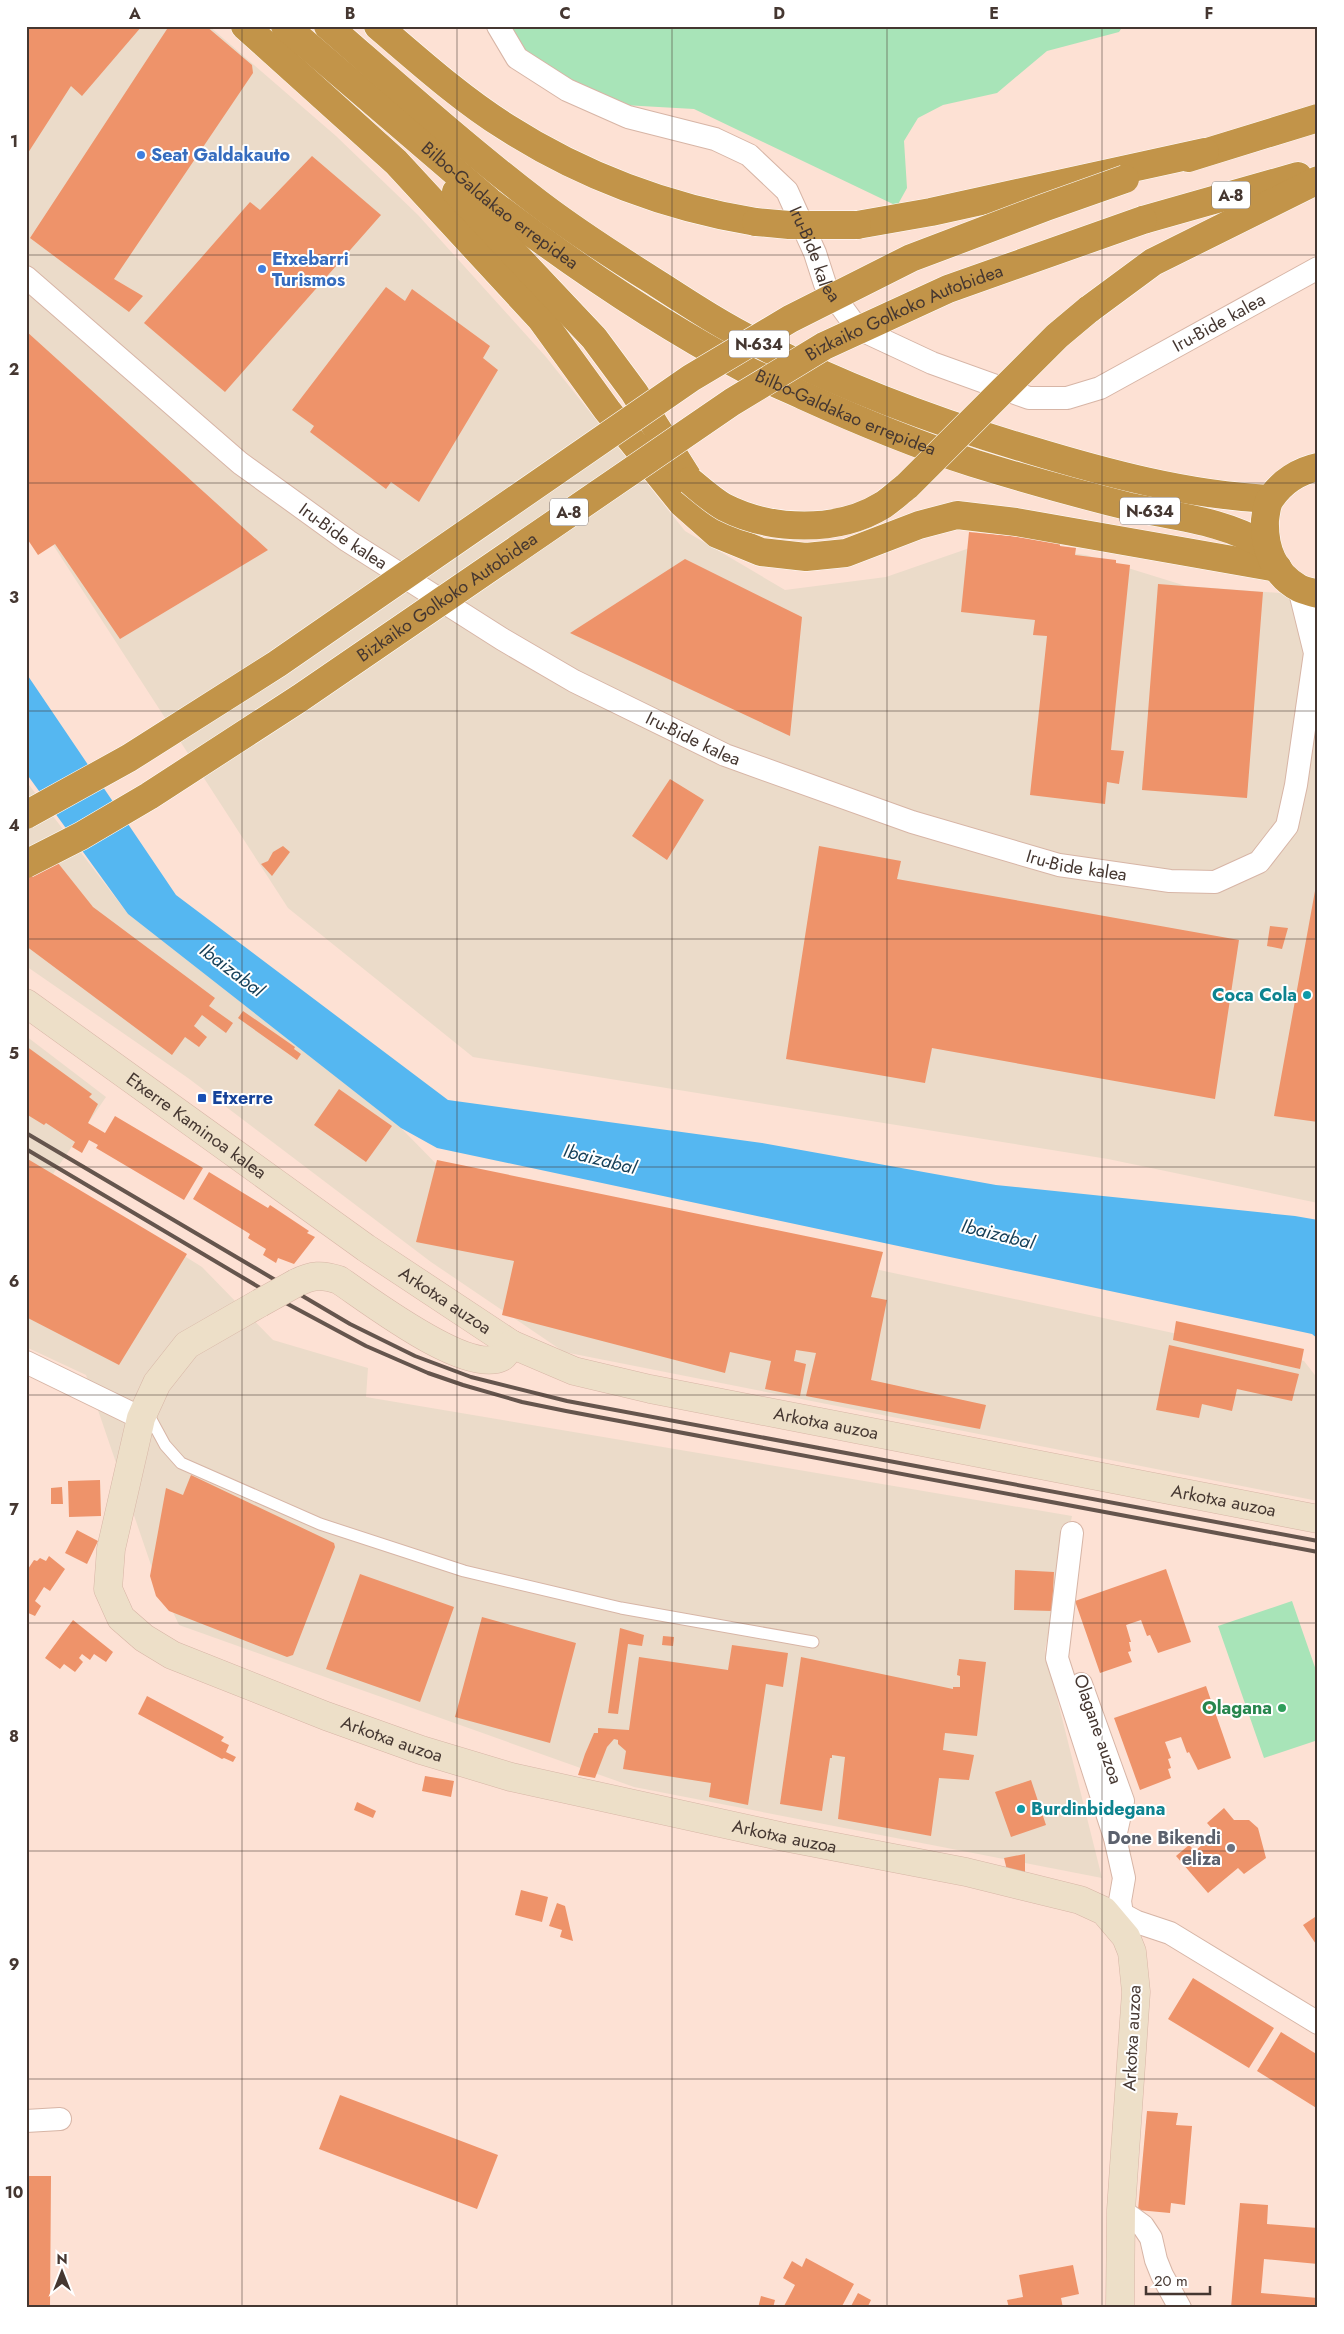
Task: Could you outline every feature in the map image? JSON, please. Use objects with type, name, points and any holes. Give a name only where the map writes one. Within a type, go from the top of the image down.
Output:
[{"type":"highway","points":[[245,26],[396,162],[541,318],[607,410],[682,503],[717,534],[761,552],[806,557],[846,553],[919,525],[957,515],[1272,558],[1264,537],[1269,499],[1288,480],[1306,469],[1318,467]]},
{"type":"highway","name":"Bilbo-Galdakao errepidea","points":[[285,26],[489,201],[558,252],[690,339],[748,370],[895,435],[972,462],[1081,495],[1223,526],[1248,535],[1272,558],[1282,575],[1309,591]]},
{"type":"highway","name":"Bilbo-Galdakao errepidea","points":[[328,26],[539,204],[603,249],[705,314],[761,345],[905,408],[981,435],[1088,468],[1198,492],[1269,499]]},
{"type":"highway","points":[[378,26],[468,100],[505,127],[551,154],[590,172],[657,198],[724,217],[756,222],[857,225],[940,210],[1205,152]]},
{"type":"highway","points":[[366,97],[594,338],[634,392],[690,482],[722,506],[744,516],[766,522],[804,527],[860,515],[883,505],[907,486],[1044,349],[1088,310],[1153,262],[1318,180]]},
{"type":"highway","name":"A-8","points":[[26,815],[129,758],[277,664],[683,384],[790,319],[911,258],[1046,207],[1205,152],[1318,118]]},
{"type":"highway","name":"Bizkaiko Golkoko Autobidea","points":[[26,864],[81,836],[165,786],[300,698],[732,402],[824,346],[948,289],[1143,220],[1318,170]]},
{"type":"street","name":"Iru-Bide kalea","points":[[498,26],[517,58],[567,90],[628,117],[715,139],[749,155],[787,191],[815,253],[825,284],[857,328],[932,363],[1028,398],[1067,398],[1100,388],[1318,268]]},
{"type":"street","name":"Iru-Bide kalea","points":[[26,277],[248,469],[348,541],[502,639],[574,681],[725,755],[912,822],[1059,866],[1170,881],[1215,882],[1259,862],[1287,826],[1296,784],[1316,650]]},
{"type":"street","points":[[1309,591],[1316,650]]},
{"type":"street","name":"Etxerre Kaminoa kalea","points":[[26,1003],[366,1248]]},
{"type":"street","name":"Arkotxa auzoa","points":[[366,1248],[511,1344],[574,1371],[650,1389],[1318,1519]]},
{"type":"street","points":[[26,1362],[143,1413],[157,1383],[188,1345],[296,1282],[312,1276],[324,1275],[338,1280],[445,1348],[467,1357],[495,1359],[504,1356],[511,1344]]},
{"type":"street","name":"Arkotxa auzoa","points":[[143,1413],[111,1549],[108,1590],[120,1618],[144,1638],[172,1655],[299,1706],[421,1750],[511,1777],[784,1836],[966,1872],[1080,1900],[1118,1917],[1132,1952],[1136,1992],[1121,2210],[1120,2308]]},
{"type":"street","points":[[1072,1533],[1057,1658],[1115,1838],[1124,1878],[1118,1917],[1170,1933],[1318,2023]]},
{"type":"street","points":[[26,2120],[60,2119]]},
{"type":"street","points":[[1121,2210],[1143,2226],[1151,2238],[1156,2260],[1180,2308]]},
{"type":"lane","points":[[143,1413],[181,1464],[320,1524],[464,1572],[621,1608],[813,1642]]},
{"type":"shaded area","points":[[26,26],[209,26],[336,136],[418,215],[546,357],[685,531],[785,590],[886,577],[987,542],[1086,555],[1186,586],[1318,596],[1318,1203],[1108,1159],[473,1057],[288,908],[26,503]]},
{"type":"shaded area","points":[[26,781],[128,914],[401,1128],[450,1178],[1304,1361],[1318,1379],[1318,1501],[564,1352],[431,1262],[188,1078],[26,966]]},
{"type":"shaded area","points":[[26,1036],[106,1097],[53,1174],[202,1267],[273,1340],[368,1368],[366,1397],[1072,1516],[1045,1650],[1102,1878],[634,1787],[179,1625],[151,1565],[86,1375],[26,1347]]},
{"type":"green space","points":[[489,26],[1123,26],[1119,32],[1047,51],[997,93],[943,105],[918,118],[904,141],[907,188],[897,206],[694,109],[588,103]]},
{"type":"green space","name":"Olagana","points":[[1292,1601],[1318,1676],[1318,1740],[1264,1758],[1218,1626]]},
{"type":"water","name":"Ibaizabal","points":[[26,673],[176,895],[448,1100],[762,1143],[996,1185],[1318,1220],[1318,1339],[1312,1334],[437,1148],[401,1128],[128,914],[26,773]]},
{"type":"building","points":[[26,26],[142,26],[82,96],[71,86],[26,156]]},
{"type":"building","name":"Seat Galdakauto","points":[[169,26],[206,26],[252,65],[253,73],[114,279],[143,296],[129,312],[30,238]]},
{"type":"building","name":"Etxebarri Turismos","points":[[312,156],[381,215],[225,392],[144,323],[250,202],[260,210]]},
{"type":"building","points":[[386,287],[405,301],[412,289],[490,346],[483,358],[498,370],[419,502],[391,482],[386,489],[310,432],[314,426],[292,410]]},
{"type":"building","points":[[26,331],[268,550],[120,639],[55,544],[38,555],[26,537]]},
{"type":"building","points":[[969,532],[1060,541],[1060,546],[1076,548],[1075,555],[1116,560],[1116,563],[1130,565],[1111,750],[1124,751],[1119,784],[1107,782],[1105,804],[1030,795],[1047,636],[1033,635],[1035,620],[961,612]]},
{"type":"building","points":[[685,559],[802,617],[790,736],[570,633]]},
{"type":"building","points":[[1158,584],[1263,592],[1247,798],[1142,790]]},
{"type":"building","points":[[670,779],[704,800],[667,860],[632,836]]},
{"type":"building","points":[[283,846],[290,852],[272,876],[261,864],[268,861],[273,852]]},
{"type":"building","points":[[819,846],[901,861],[897,879],[1239,940],[1215,1099],[932,1048],[925,1083],[786,1059]]},
{"type":"building","points":[[54,858],[93,907],[215,998],[209,1006],[233,1023],[226,1033],[202,1015],[194,1026],[207,1037],[199,1047],[185,1037],[172,1055],[26,946],[26,872]]},
{"type":"building","name":"Coca Cola","points":[[1318,880],[1318,1122],[1274,1116]]},
{"type":"building","points":[[1270,926],[1288,928],[1282,949],[1267,946]]},
{"type":"building","points":[[243,1011],[295,1047],[294,1049],[301,1054],[297,1060],[238,1018]]},
{"type":"building","points":[[26,1046],[92,1094],[89,1097],[98,1104],[88,1123],[105,1133],[115,1116],[203,1168],[184,1200],[96,1148],[98,1145],[89,1140],[82,1153],[72,1147],[75,1142],[46,1123],[44,1125],[26,1114]]},
{"type":"building","points":[[339,1089],[392,1126],[366,1162],[314,1125]]},
{"type":"building","points":[[26,1158],[187,1254],[119,1365],[26,1317]]},
{"type":"building","points":[[437,1160],[883,1252],[871,1297],[887,1300],[871,1380],[986,1405],[980,1429],[806,1396],[816,1353],[796,1350],[794,1361],[806,1364],[800,1396],[765,1389],[771,1361],[730,1352],[725,1373],[502,1315],[514,1261],[416,1242]]},
{"type":"building","points":[[209,1172],[268,1208],[270,1205],[315,1237],[294,1264],[278,1258],[276,1263],[263,1255],[266,1249],[248,1238],[250,1234],[193,1199]]},
{"type":"building","points":[[1176,1321],[1304,1349],[1300,1369],[1173,1340]]},
{"type":"building","points":[[1169,1345],[1299,1374],[1292,1401],[1237,1389],[1232,1411],[1202,1404],[1199,1418],[1156,1410]]},
{"type":"building","points":[[191,1475],[334,1543],[335,1547],[293,1655],[287,1657],[169,1611],[156,1596],[150,1576],[166,1488],[183,1495]]},
{"type":"building","points":[[100,1480],[101,1516],[69,1517],[68,1481]]},
{"type":"building","points":[[62,1487],[63,1504],[51,1504],[51,1488]]},
{"type":"building","points":[[77,1530],[98,1541],[87,1564],[65,1553]]},
{"type":"building","points":[[49,1556],[65,1569],[50,1591],[44,1587],[35,1601],[41,1606],[35,1616],[26,1612],[26,1572],[34,1560],[37,1561],[40,1558],[46,1561]]},
{"type":"building","points":[[1166,1569],[1191,1642],[1158,1653],[1150,1635],[1147,1636],[1141,1620],[1126,1625],[1131,1642],[1129,1642],[1131,1651],[1128,1652],[1132,1662],[1100,1673],[1075,1601]]},
{"type":"building","points":[[1015,1570],[1054,1572],[1052,1611],[1014,1610]]},
{"type":"building","points":[[360,1574],[454,1607],[420,1702],[326,1669]]},
{"type":"building","points":[[482,1617],[576,1643],[550,1743],[455,1717]]},
{"type":"building","points":[[73,1620],[113,1652],[106,1662],[94,1654],[90,1660],[82,1654],[79,1658],[83,1662],[75,1672],[64,1664],[60,1669],[45,1658]]},
{"type":"building","points":[[620,1628],[644,1635],[642,1646],[628,1644],[618,1714],[608,1713]]},
{"type":"building","points":[[663,1636],[674,1637],[673,1646],[662,1645]]},
{"type":"building","points":[[732,1645],[788,1653],[783,1687],[766,1684],[748,1805],[709,1797],[711,1783],[623,1769],[626,1751],[618,1744],[618,1740],[614,1739],[607,1747],[595,1778],[578,1775],[594,1733],[598,1733],[598,1728],[629,1730],[639,1657],[728,1670]]},
{"type":"building","points":[[801,1657],[953,1689],[953,1687],[960,1687],[960,1676],[957,1675],[959,1659],[986,1662],[977,1736],[945,1733],[943,1750],[974,1755],[969,1780],[939,1778],[931,1836],[838,1819],[845,1757],[832,1755],[832,1758],[830,1758],[822,1811],[780,1804]]},
{"type":"building","points":[[1206,1686],[1231,1758],[1198,1770],[1189,1752],[1187,1753],[1181,1737],[1165,1742],[1171,1758],[1168,1759],[1171,1768],[1168,1769],[1171,1778],[1140,1790],[1114,1718]]},
{"type":"building","points":[[147,1696],[224,1737],[221,1741],[229,1745],[226,1752],[236,1757],[233,1762],[222,1759],[138,1714]]},
{"type":"building","points":[[425,1776],[454,1781],[451,1797],[422,1791]]},
{"type":"building","name":"Burdinbidegana","points":[[1031,1780],[1046,1825],[1011,1837],[995,1792]]},
{"type":"building","points":[[357,1802],[376,1811],[373,1818],[354,1810]]},
{"type":"building","name":"Done Bikendi eliza","points":[[1224,1808],[1234,1820],[1249,1820],[1258,1828],[1266,1858],[1244,1874],[1238,1868],[1208,1893],[1176,1856],[1189,1845],[1195,1851],[1216,1833],[1207,1823]]},
{"type":"building","points":[[1025,1854],[1025,1873],[1007,1870],[1004,1858]]},
{"type":"building","points":[[521,1890],[548,1897],[542,1922],[515,1915]]},
{"type":"building","points":[[557,1903],[565,1906],[573,1941],[560,1937],[562,1930],[549,1926]]},
{"type":"building","points":[[1318,1915],[1318,1947],[1303,1925]]},
{"type":"building","points":[[1193,1978],[1274,2028],[1249,2068],[1168,2019]]},
{"type":"building","points":[[1281,2032],[1318,2055],[1318,2109],[1257,2071]]},
{"type":"building","points":[[340,2095],[498,2155],[477,2209],[319,2149]]},
{"type":"building","points":[[1147,2111],[1178,2113],[1176,2125],[1192,2126],[1185,2205],[1171,2203],[1170,2213],[1138,2210]]},
{"type":"building","points":[[26,2176],[51,2176],[50,2308],[26,2308]]},
{"type":"building","points":[[1240,2203],[1268,2205],[1267,2224],[1318,2228],[1318,2264],[1264,2259],[1261,2293],[1318,2298],[1318,2308],[1231,2308]]},
{"type":"building","points":[[806,2258],[854,2284],[841,2308],[783,2308],[795,2285],[783,2278],[792,2261],[802,2267]]},
{"type":"building","points":[[1073,2265],[1079,2294],[1061,2298],[1063,2308],[1009,2308],[1007,2300],[1023,2297],[1019,2275]]},
{"type":"building","points":[[858,2293],[871,2300],[867,2308],[850,2308]]},
{"type":"building","points":[[761,2296],[775,2300],[773,2308],[758,2308]]},
{"type":"railway","points":[[26,1133],[350,1324],[415,1356],[471,1377],[567,1401],[1318,1541]]},
{"type":"railway","points":[[26,1149],[284,1302],[366,1346],[428,1373],[463,1385],[522,1402],[566,1411],[1318,1552]]},
{"type":"place","name":"Seat Galdakauto","points":[[141,155]]},
{"type":"place","name":"Etxebarri Turismos","points":[[262,269]]},
{"type":"place","name":"Coca Cola","points":[[1307,995]]},
{"type":"place","name":"Etxerre","points":[[202,1098]]},
{"type":"place","name":"Olagana","points":[[1282,1708]]},
{"type":"place","name":"Burdinbidegana","points":[[1021,1809]]},
{"type":"place","name":"Done Bikendi eliza","points":[[1231,1848]]}]
